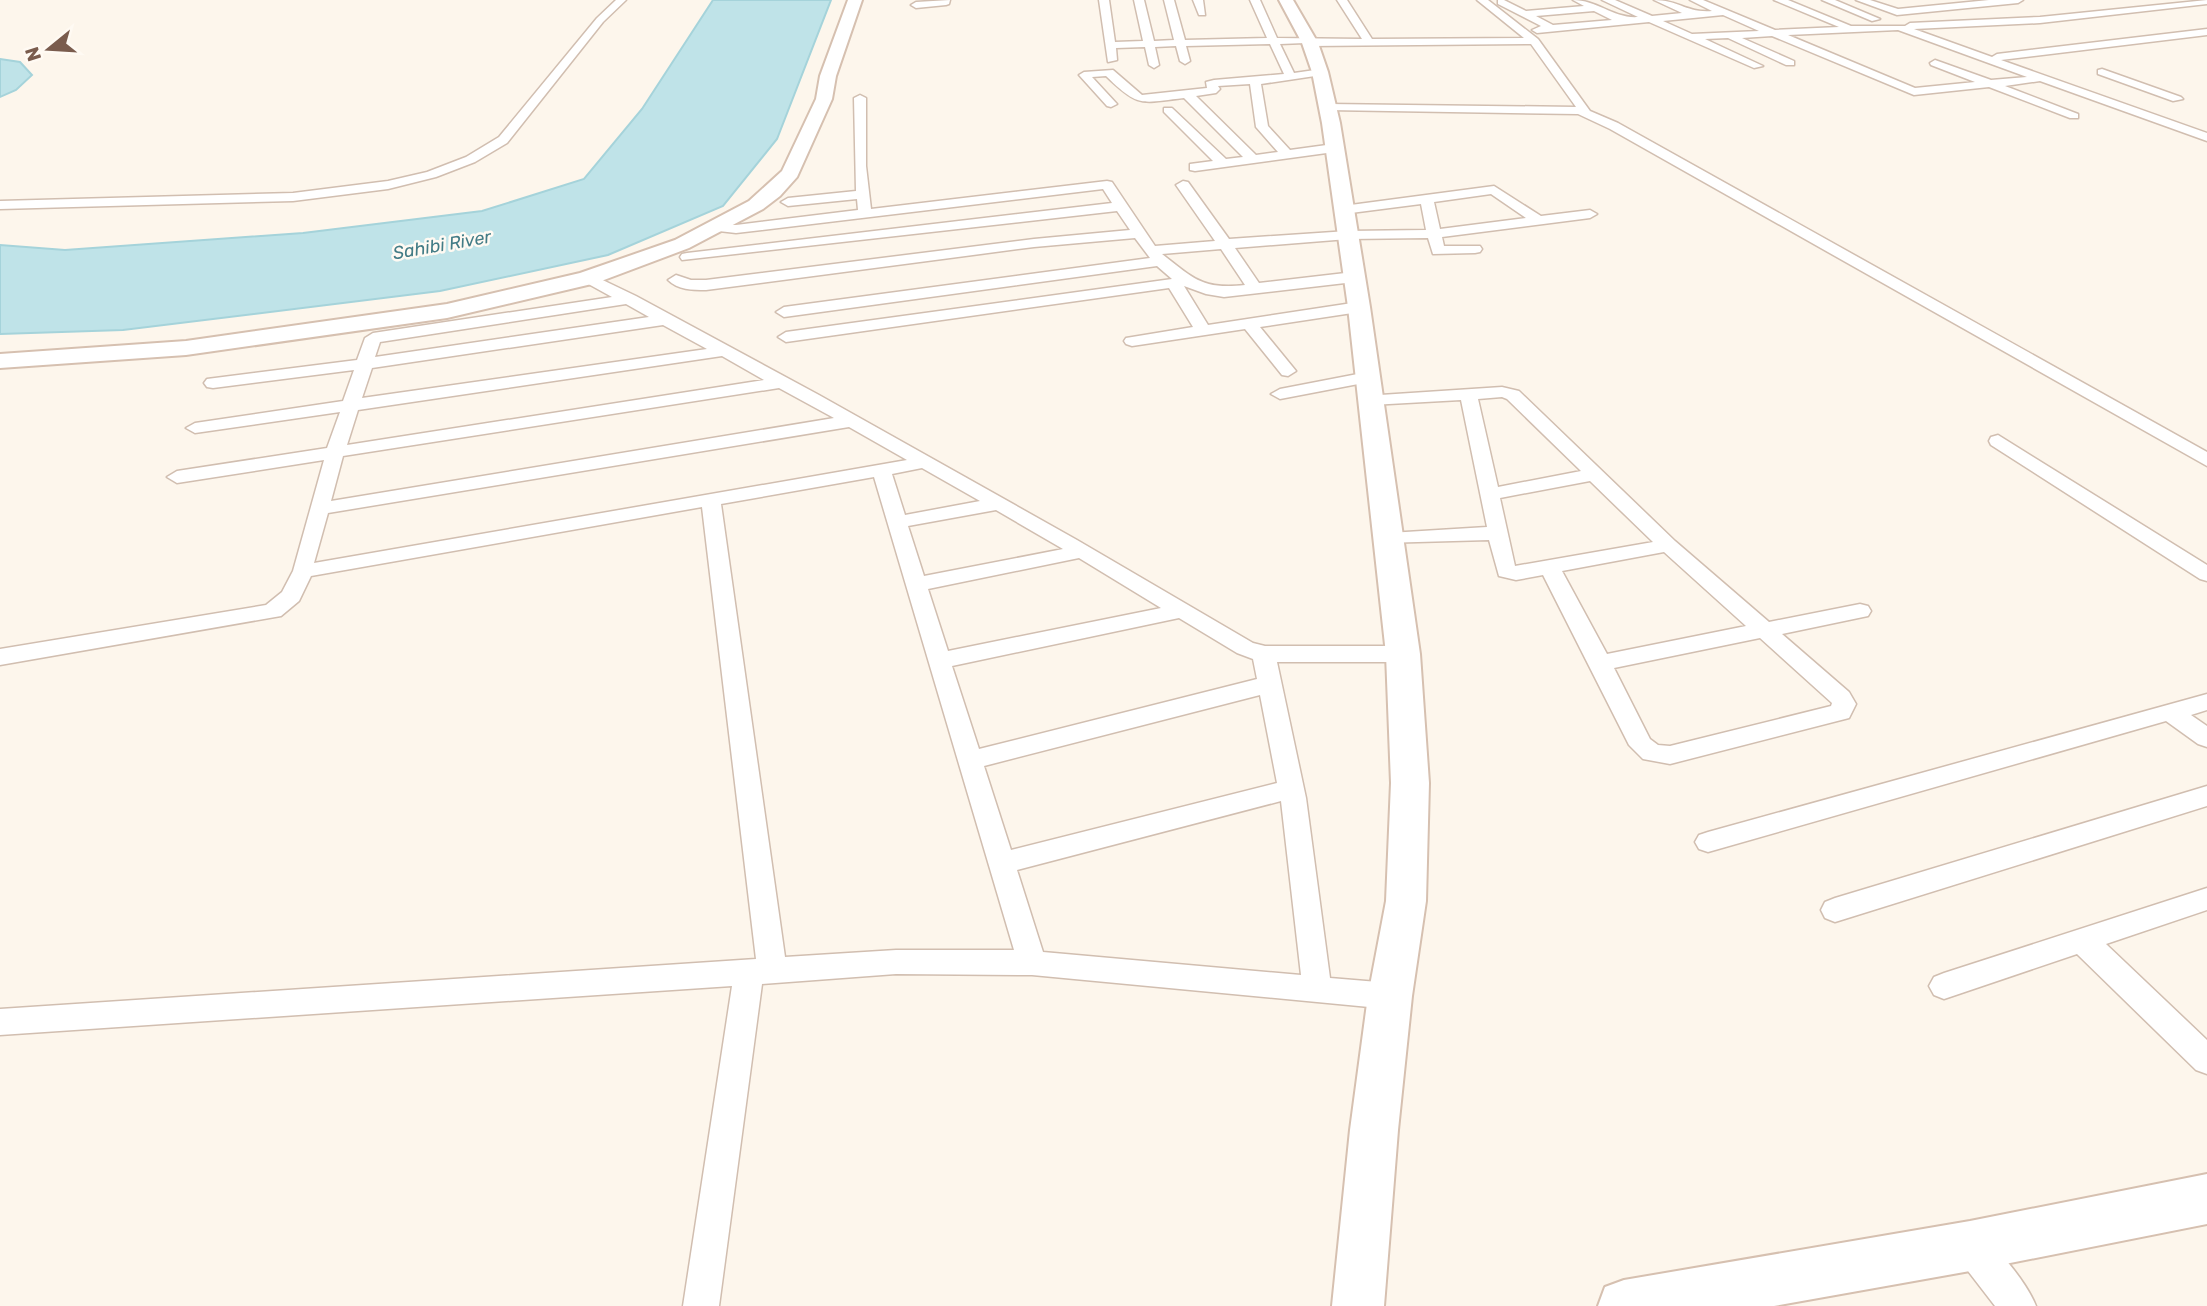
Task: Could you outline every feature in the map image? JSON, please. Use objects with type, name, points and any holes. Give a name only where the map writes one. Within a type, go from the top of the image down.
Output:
[{"type":"street","points":[[0,205],[289,198],[388,184],[452,167],[486,153],[503,141],[600,20],[621,0]]},
{"type":"street","points":[[0,361],[186,348],[327,330],[484,304],[588,278],[659,254],[756,205],[773,192],[790,173],[824,99],[828,76],[855,0]]},
{"type":"street","points":[[916,5],[946,2],[945,0]]},
{"type":"street","points":[[1104,0],[1112,67],[1108,72],[1084,76],[1111,104]]},
{"type":"street","points":[[1139,0],[1154,65]]},
{"type":"street","points":[[1169,0],[1185,61]]},
{"type":"street","points":[[1198,0],[1202,13]]},
{"type":"street","points":[[1255,0],[1275,41],[1312,69]]},
{"type":"street","points":[[1272,0],[1307,68],[1582,112],[1621,130],[2207,460]]},
{"type":"street","points":[[1286,0],[1312,69],[1334,148],[1370,388],[1403,654],[1410,783],[1406,901],[1390,996],[1358,1306]]},
{"type":"street","points":[[1342,0],[1369,43]]},
{"type":"street","points":[[1482,0],[1534,41],[1584,109],[1582,112]]},
{"type":"street","points":[[1498,0],[1550,28]]},
{"type":"street","points":[[1550,0],[1622,35]]},
{"type":"street","points":[[1578,0],[1649,33]]},
{"type":"street","points":[[1607,0],[1758,66]]},
{"type":"street","points":[[1659,0],[1790,63]]},
{"type":"street","points":[[1695,0],[1913,91],[1987,84],[2047,65]]},
{"type":"street","points":[[1779,0],[1852,29]]},
{"type":"street","points":[[1828,0],[2017,75],[2095,110]]},
{"type":"street","points":[[1861,0],[1894,12],[1988,1],[2017,6]]},
{"type":"street","points":[[1901,0],[1959,23]]},
{"type":"street","points":[[2099,2],[2118,0]]},
{"type":"street","points":[[1692,37],[2052,19],[2207,1]]},
{"type":"street","points":[[1527,14],[1566,8],[1595,8]]},
{"type":"street","points":[[1523,31],[1754,10]]},
{"type":"street","points":[[2052,19],[2076,27],[2207,12]]},
{"type":"street","points":[[1785,23],[1831,41]]},
{"type":"street","points":[[1961,55],[2131,30]]},
{"type":"street","points":[[1961,55],[1990,58],[2207,32]]},
{"type":"street","points":[[1111,45],[1292,40]]},
{"type":"street","points":[[1292,40],[1312,69]]},
{"type":"street","points":[[1108,72],[1138,98],[1213,90],[1211,83],[1257,80],[1312,69],[1369,43],[1534,41]]},
{"type":"street","points":[[1213,42],[1218,56]]},
{"type":"street","points":[[1990,58],[2017,75],[2045,78],[2207,137]]},
{"type":"street","points":[[1936,63],[2074,116]]},
{"type":"street","points":[[2102,72],[2177,99]]},
{"type":"street","points":[[1925,79],[1947,88]]},
{"type":"street","points":[[1257,80],[1255,82],[1262,127],[1287,154]]},
{"type":"street","points":[[2091,95],[2146,88]]},
{"type":"street","points":[[1187,94],[1253,159]]},
{"type":"street","points":[[860,98],[865,214]]},
{"type":"street","points":[[1168,110],[1223,163]]},
{"type":"street","points":[[1195,167],[1334,148]]},
{"type":"street","points":[[715,228],[736,229],[1106,185],[1139,234],[1180,282],[1203,330]]},
{"type":"street","points":[[1182,185],[1255,289]]},
{"type":"street","points":[[784,312],[901,298],[1225,244],[1345,222],[1427,199],[1494,191],[1539,221]]},
{"type":"street","points":[[788,202],[863,194]]},
{"type":"street","points":[[1427,199],[1440,252],[1475,248]]},
{"type":"street","points":[[687,257],[1122,206]]},
{"type":"street","points":[[1345,222],[1434,234],[1590,214]]},
{"type":"street","points":[[676,279],[693,286],[716,284],[1034,243],[1139,234]]},
{"type":"street","points":[[588,278],[631,299],[925,462],[1184,610],[1236,644],[1264,654],[1403,654]]},
{"type":"street","points":[[786,337],[1180,282],[1207,291],[1255,289],[1356,292]]},
{"type":"street","points":[[1132,341],[1249,323],[1356,292]]},
{"type":"street","points":[[901,298],[908,320]]},
{"type":"street","points":[[304,570],[301,567],[371,340],[380,336],[631,299]]},
{"type":"street","points":[[213,383],[364,365],[668,320]]},
{"type":"street","points":[[1249,323],[1288,371]]},
{"type":"street","points":[[195,428],[725,351]]},
{"type":"street","points":[[177,477],[782,382]]},
{"type":"street","points":[[1280,394],[1370,388],[1502,392],[1513,395],[1668,545],[1841,698],[1844,704],[1841,712],[1811,722],[1660,755],[1647,751],[1641,745],[1550,568]]},
{"type":"street","points":[[1468,393],[1504,569],[1509,573],[1550,568],[1668,545]]},
{"type":"street","points":[[318,509],[852,421]]},
{"type":"street","points":[[1998,441],[2207,574]]},
{"type":"street","points":[[304,570],[925,462]]},
{"type":"street","points":[[881,470],[1032,963]]},
{"type":"street","points":[[1489,494],[1595,474]]},
{"type":"street","points":[[701,1306],[761,970],[711,500]]},
{"type":"street","points":[[897,522],[999,504]]},
{"type":"street","points":[[1389,539],[1497,533]]},
{"type":"street","points":[[915,585],[1082,551]]},
{"type":"street","points":[[0,657],[265,614],[291,596],[304,570]]},
{"type":"street","points":[[938,661],[1184,610]]},
{"type":"street","points":[[1600,663],[1766,632],[1860,611]]},
{"type":"street","points":[[1264,654],[1291,789],[1317,988]]},
{"type":"street","points":[[969,761],[1270,684]]},
{"type":"street","points":[[1708,842],[2207,702]]},
{"type":"street","points":[[2171,712],[2207,738]]},
{"type":"street","points":[[1003,863],[1291,789]]},
{"type":"street","points":[[1835,910],[2207,796]]},
{"type":"street","points":[[1944,986],[2204,903]]},
{"type":"street","points":[[2082,940],[2207,1060]]},
{"type":"street","points":[[0,1022],[896,962],[1032,963],[1390,996]]},
{"type":"street","points":[[1624,1306],[1794,1291],[1970,1247],[2207,1199]]},
{"type":"street","points":[[1970,1247],[2018,1306]]},
{"type":"water","name":"Sahibi River","points":[[713,0],[831,0],[777,139],[723,206],[608,255],[440,291],[123,330],[0,334],[0,245],[65,250],[303,233],[482,211],[584,179],[642,109]]},
{"type":"water","points":[[0,59],[20,62],[32,75],[16,90],[0,97]]}]
